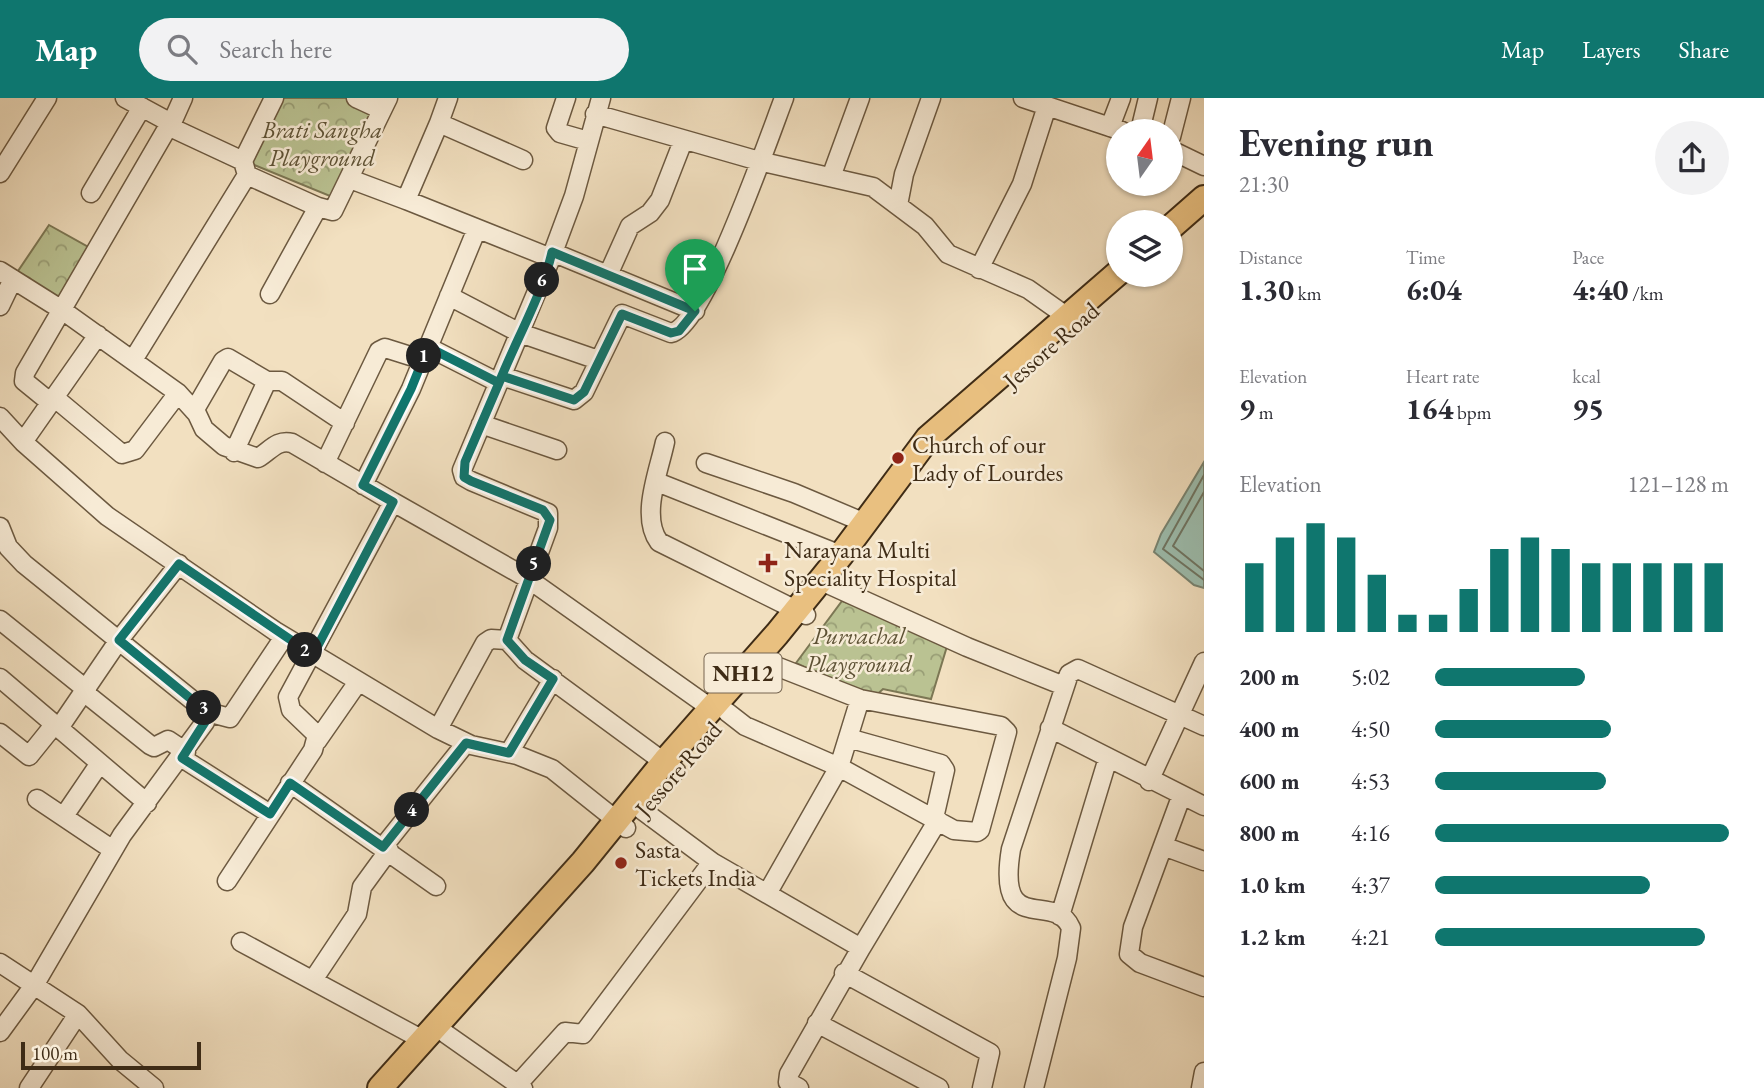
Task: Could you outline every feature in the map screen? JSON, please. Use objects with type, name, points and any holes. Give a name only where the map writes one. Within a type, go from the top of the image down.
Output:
[{"type":"highway","points":[[1183,216],[1204,198]]},
{"type":"highway","points":[[1183,229],[1204,211]]},
{"type":"highway","name":"NH12","points":[[720,711],[801,613],[928,438],[1072,321],[1106,286]]},
{"type":"highway","name":"Jessore Road","points":[[402,1088],[437,1048],[434,1037],[720,711],[768,663],[801,613],[830,585],[918,473],[962,423],[1072,321],[1116,287]]},
{"type":"highway","name":"NH12","points":[[380,1088],[434,1037]]},
{"type":"street","points":[[0,173],[7,148],[47,98]]},
{"type":"street","points":[[125,98],[245,168],[318,207],[333,211],[385,104],[356,98]]},
{"type":"street","points":[[178,393],[135,450],[122,454],[53,400],[31,389],[24,381],[25,373],[171,125],[183,98]]},
{"type":"street","points":[[133,360],[245,168],[274,98]]},
{"type":"street","points":[[406,200],[448,98]]},
{"type":"street","points":[[566,98],[555,123],[556,128],[560,133],[588,141]]},
{"type":"street","points":[[325,463],[380,351],[385,348],[425,353],[574,400],[584,392],[622,314],[671,333],[679,331],[695,311],[720,262],[784,98]]},
{"type":"street","points":[[831,177],[860,98]]},
{"type":"street","points":[[898,205],[904,174],[931,98]]},
{"type":"street","points":[[1024,98],[1054,104],[1106,125]]},
{"type":"street","points":[[1118,119],[1121,98]]},
{"type":"street","points":[[1143,119],[1148,98]]},
{"type":"street","points":[[1176,119],[1181,98]]},
{"type":"street","points":[[979,269],[1022,184],[1054,104]]},
{"type":"street","points":[[507,640],[527,578],[548,528],[548,513],[464,477],[462,470],[552,255],[574,196],[598,106],[683,141],[873,187],[925,226],[948,254],[1028,289],[1072,321]]},
{"type":"street","points":[[91,193],[142,107]]},
{"type":"street","points":[[439,123],[523,160]]},
{"type":"street","points":[[608,275],[626,231],[650,213],[660,200],[683,141]]},
{"type":"street","points":[[1183,156],[1204,166]]},
{"type":"street","points":[[350,179],[477,231],[608,275],[695,311]]},
{"type":"street","points":[[270,294],[318,207]]},
{"type":"street","points":[[363,485],[425,353],[477,231]]},
{"type":"street","points":[[0,306],[7,275],[62,310],[178,393],[194,411],[204,429],[234,452],[258,457],[284,441],[527,578],[745,726],[839,767],[954,830],[980,830],[1007,732],[1001,726],[860,699],[768,663]]},
{"type":"street","points":[[449,296],[520,333],[598,360]]},
{"type":"street","points":[[23,442],[98,335]]},
{"type":"street","points":[[194,411],[223,360],[228,358],[267,381],[282,381],[345,423]]},
{"type":"street","points":[[234,452],[267,381]]},
{"type":"street","points":[[0,417],[23,442],[107,516],[313,655],[466,743],[509,753],[552,769],[628,819],[768,892],[861,948]]},
{"type":"street","points":[[481,424],[557,450]]},
{"type":"street","points":[[665,442],[650,530],[659,542],[801,613]]},
{"type":"street","points":[[706,463],[794,493],[865,523]]},
{"type":"street","points":[[657,482],[841,555]]},
{"type":"street","points":[[317,741],[315,730],[288,705],[290,690],[313,655],[393,502]]},
{"type":"street","points":[[0,527],[13,554],[207,712],[230,718],[284,637]]},
{"type":"street","points":[[2,737],[29,756],[86,691],[119,640],[179,564]]},
{"type":"street","points":[[830,585],[967,647],[1064,686]]},
{"type":"street","points":[[0,620],[150,745],[154,747],[168,740],[184,755],[270,814]]},
{"type":"street","points":[[438,729],[485,643],[491,639],[507,640],[525,660],[671,766]]},
{"type":"street","points":[[1149,781],[1204,662]]},
{"type":"street","points":[[1034,1088],[1067,958],[1071,928],[1060,916],[1024,907],[1014,901],[1009,890],[1007,870],[1011,849],[1069,674],[1078,670],[1204,726]]},
{"type":"street","points":[[0,678],[147,803]]},
{"type":"street","points":[[509,753],[553,679]]},
{"type":"street","points":[[226,881],[358,682]]},
{"type":"street","points":[[768,892],[839,767],[860,699]]},
{"type":"street","points":[[0,1032],[35,984],[113,850],[184,755],[205,722],[207,712]]},
{"type":"street","points":[[1051,728],[1149,781],[1204,806]]},
{"type":"street","points":[[799,1088],[789,1082],[789,1074],[844,973],[936,819],[945,770],[941,764],[848,738]]},
{"type":"street","points":[[313,980],[357,914],[362,887],[386,848],[466,743]]},
{"type":"street","points":[[1060,916],[1108,758]]},
{"type":"street","points":[[64,816],[100,763]]},
{"type":"street","points":[[290,783],[386,848],[436,886]]},
{"type":"street","points":[[1181,797],[1133,927],[1129,954],[1139,963],[1204,987]]},
{"type":"street","points":[[37,799],[113,850]]},
{"type":"street","points":[[1163,846],[1204,861]]},
{"type":"street","points":[[241,942],[313,980],[434,1037],[520,1086],[565,1032],[583,1034],[712,862]]},
{"type":"street","points":[[0,964],[78,1014],[120,1060],[154,1088]]},
{"type":"street","points":[[844,973],[990,1053],[982,1088]]},
{"type":"street","points":[[29,1088],[78,1014]]},
{"type":"street","points":[[817,1023],[932,1086]]},
{"type":"street","points":[[1201,1088],[1204,1072]]},
{"type":"green space","name":"Brati Sangha Playground","points":[[277,98],[373,98],[389,103],[347,203],[252,164]]},
{"type":"green space","points":[[49,225],[90,248],[63,302],[16,274]]},
{"type":"green space","name":"Purvachal Playground","points":[[842,601],[900,621],[948,643],[931,699],[883,689],[872,699],[796,663]]},
{"type":"water","points":[[1204,462],[1204,588],[1194,585],[1154,552],[1161,534]]},
{"type":"place","name":"Church of our Lady of Lourdes","points":[[898,458]]},
{"type":"place","name":"Narayana Multi Speciality Hospital","points":[[768,563]]},
{"type":"place","name":"Sasta Tickets India","points":[[621,863]]},
{"type":"route","points":[[695,311],[552,252],[512,354],[502,376],[462,470],[464,477],[471,481],[543,510],[548,513],[550,520],[517,605],[507,640],[525,660],[553,679],[509,753],[466,743],[383,847],[290,783],[270,814],[182,758],[205,722],[207,712],[119,640],[179,564],[313,655],[393,502],[363,485],[411,389],[428,347],[499,383],[502,376],[574,400],[584,392],[622,314],[671,333],[684,327],[695,311]]}]
